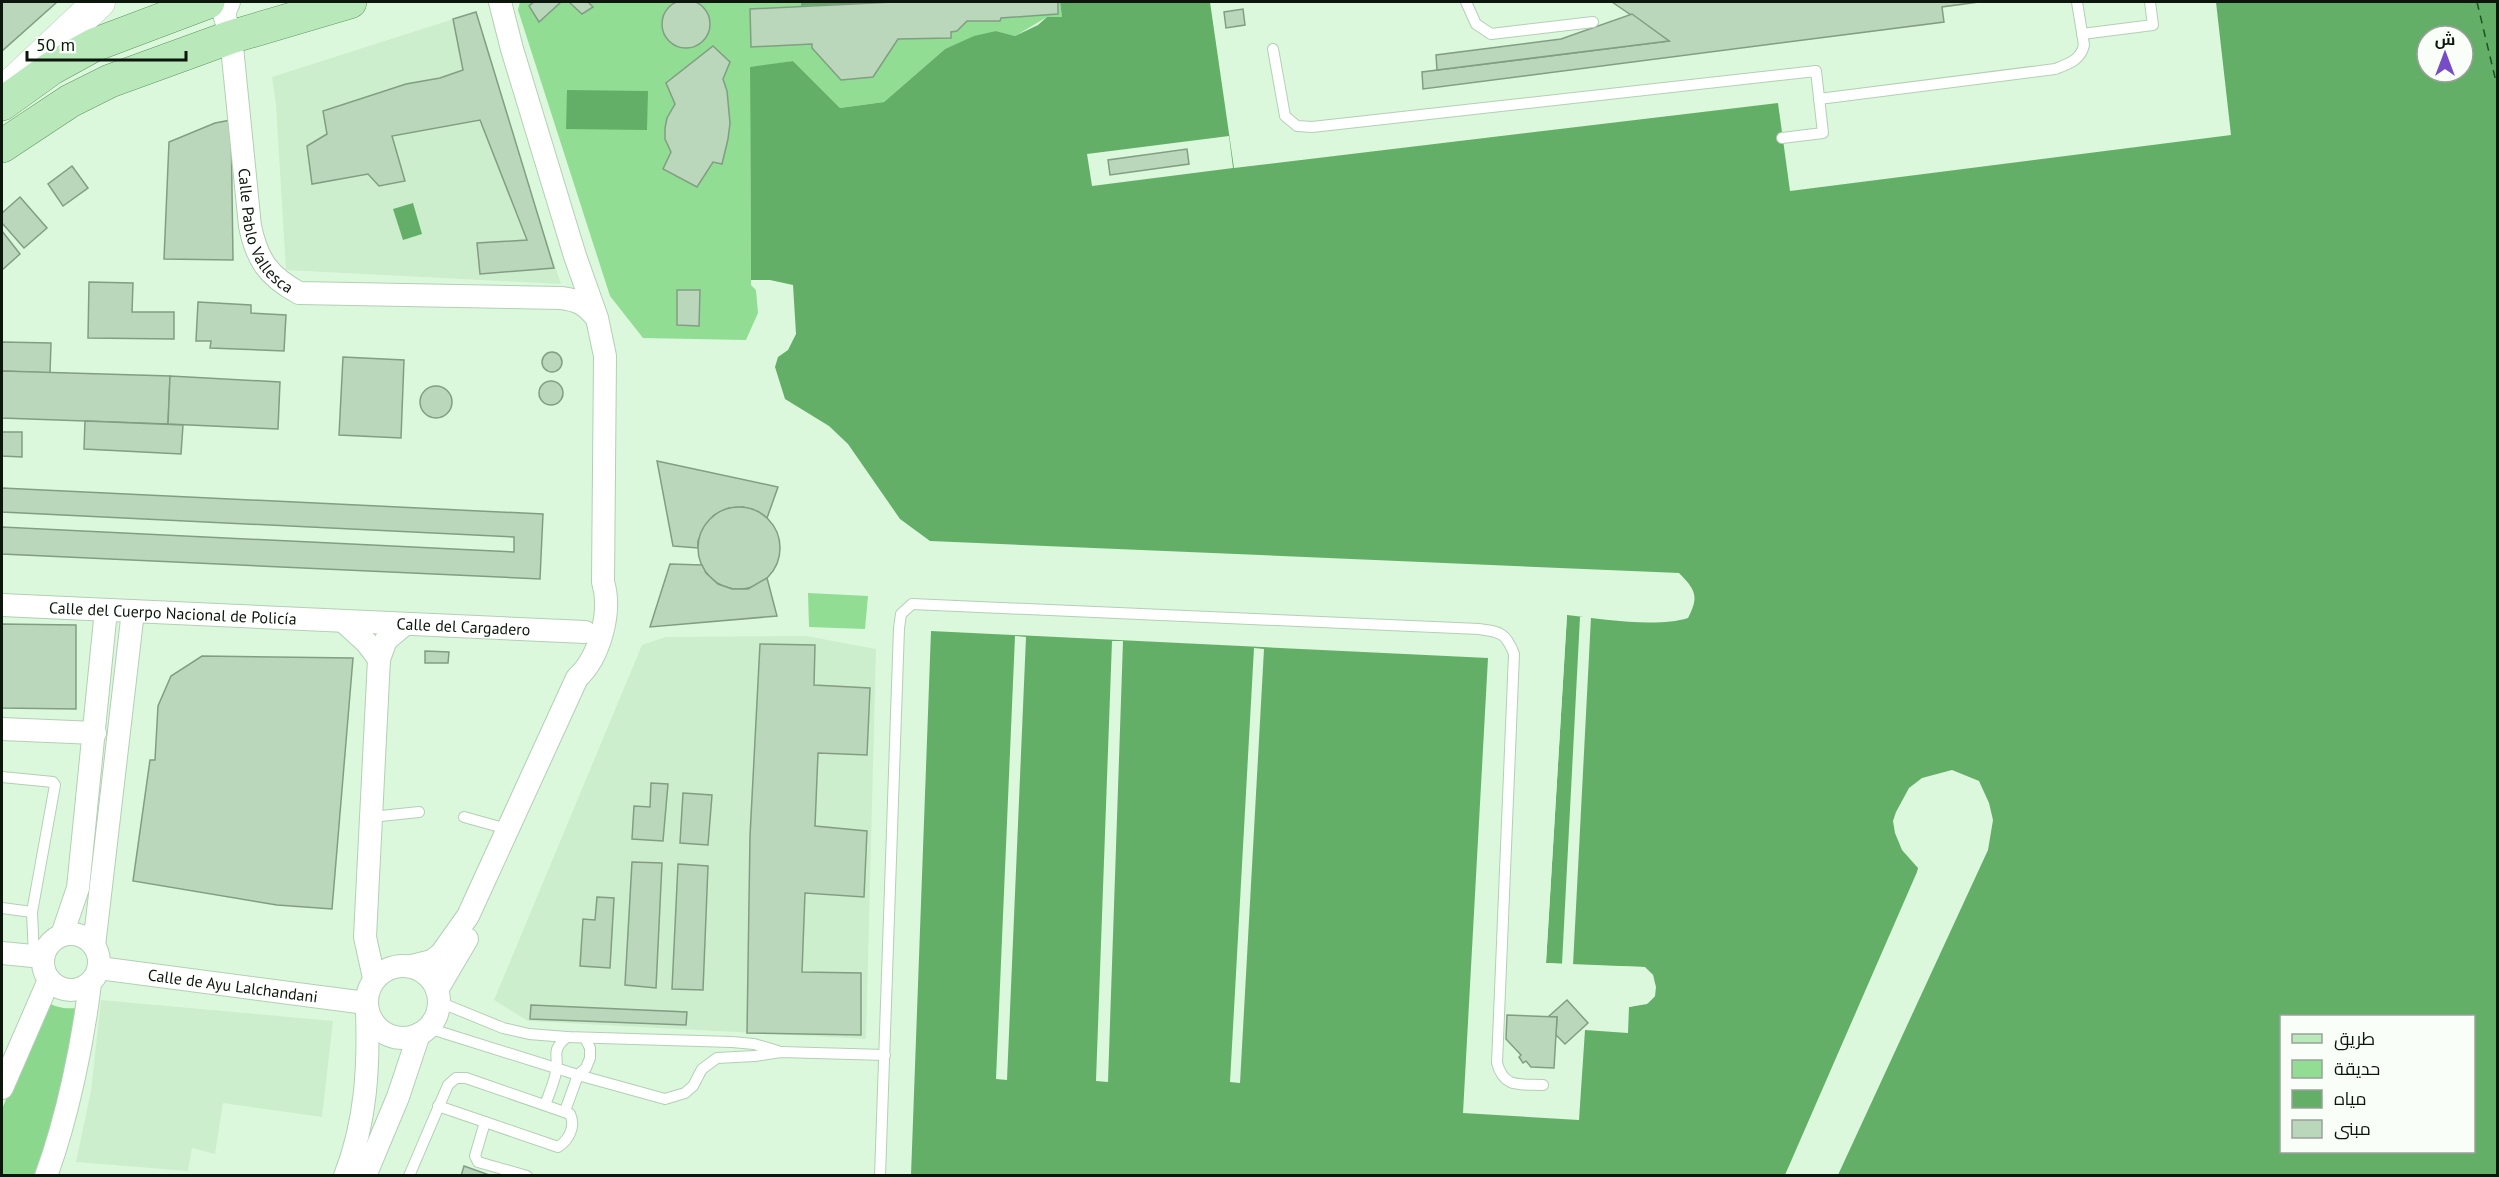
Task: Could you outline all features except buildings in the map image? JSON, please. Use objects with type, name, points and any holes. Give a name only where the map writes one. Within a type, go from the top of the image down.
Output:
[{"type":"main road","points":[[2,94],[99,2]]},
{"type":"main road","points":[[2,104],[52,68],[94,45],[208,2]]},
{"type":"main road","points":[[2,146],[70,101],[110,81],[231,37],[350,2]]},
{"type":"street","name":"Calle Pablo Vallesca","points":[[229,2],[224,14],[231,37],[252,237],[260,258],[279,282],[299,292],[561,298],[586,304],[597,318]]},
{"type":"street","points":[[345,1176],[354,1153],[365,1106],[369,1058],[366,1006],[367,994],[374,978],[392,967],[412,966],[432,961],[441,954],[468,916],[577,678],[591,660],[603,624],[607,600],[603,582],[605,356],[597,318],[575,256],[512,49],[500,2]]},
{"type":"street","points":[[577,678],[576,663],[595,598],[603,582]]},
{"type":"street","name":"Calle del Cuerpo Nacional de Policía","points":[[2,605],[343,621]]},
{"type":"street","points":[[62,935],[78,888],[106,610]]},
{"type":"street","points":[[45,1176],[64,1115],[83,1033],[94,966],[133,611]]},
{"type":"street","points":[[343,621],[367,643],[379,659]]},
{"type":"street","name":"Calle del Cargadero","points":[[343,621],[585,632]]},
{"type":"street","points":[[374,978],[365,937],[379,659],[386,640],[405,624]]},
{"type":"street","points":[[2,729],[95,733]]},
{"type":"street","points":[[365,1176],[424,1031],[434,1020],[438,996],[464,945],[470,925],[468,916]]},
{"type":"street","points":[[62,935],[80,935],[94,966],[74,990],[56,986],[25,955],[62,935]]},
{"type":"street","name":"Calle de Ayu Lalchandani","points":[[94,966],[366,1006]]},
{"type":"street","points":[[412,966],[423,971],[432,980],[438,996]]},
{"type":"street","points":[[2,1088],[49,980]]},
{"type":"street","points":[[366,1006],[371,1020],[387,1035],[408,1038],[424,1031]]},
{"type":"lane","points":[[1466,2],[1476,24],[1491,34],[1593,22]]},
{"type":"lane","points":[[1819,99],[2055,69],[2076,60],[2082,52],[2077,2]]},
{"type":"lane","points":[[2082,34],[2153,25],[2150,2]]},
{"type":"lane","points":[[1273,49],[1285,116],[1297,126],[1312,127],[1816,71],[1823,133],[1782,138]]},
{"type":"lane","points":[[880,1176],[899,628],[901,614],[912,604],[1445,627],[1497,631],[1508,639],[1514,654],[1497,1063],[1500,1076],[1509,1082],[1543,1085]]},
{"type":"lane","points":[[2,777],[53,782],[55,785],[25,955]]},
{"type":"lane","points":[[371,817],[419,812]]},
{"type":"lane","points":[[464,817],[507,829]]},
{"type":"lane","points":[[2,908],[32,912]]},
{"type":"lane","points":[[438,996],[503,1028],[529,1034],[567,1038],[732,1042],[754,1044],[781,1052]]},
{"type":"lane","points":[[424,1031],[665,1099],[685,1093],[693,1086],[702,1069],[717,1058],[781,1052],[885,1055]]},
{"type":"lane","points":[[545,1105],[557,1069],[556,1051],[560,1043],[567,1038]]},
{"type":"lane","points":[[565,1111],[578,1075],[586,1068],[590,1058],[590,1048],[585,1038]]},
{"type":"lane","points":[[409,1176],[438,1106],[448,1084],[456,1078],[466,1078],[565,1111],[570,1114],[573,1123],[567,1140],[558,1146],[438,1106]]},
{"type":"lane","points":[[485,1122],[475,1156],[478,1162],[527,1176]]},
{"type":"shaded area","points":[[466,15],[473,19],[561,284],[286,270],[276,105],[272,77]]},
{"type":"shaded area","points":[[806,636],[876,649],[866,1039],[528,1021],[494,1000],[642,645],[666,637]]},
{"type":"shaded area","points":[[44,1000],[60,1007],[78,1008],[53,1134],[37,1175],[2,1176],[2,1109],[30,1043]]},
{"type":"shaded area","points":[[101,1000],[333,1021],[322,1117],[223,1103],[215,1154],[192,1148],[188,1171],[76,1162],[91,1091]]},
{"type":"green space","points":[[520,2],[801,2],[801,6],[879,2],[1060,2],[1062,17],[1047,17],[1015,36],[996,31],[945,49],[884,102],[840,108],[793,61],[750,68],[751,285],[756,290],[758,313],[746,340],[643,338],[610,296],[518,10]]},
{"type":"green space","points":[[808,593],[868,596],[865,629],[809,627]]},
{"type":"water","points":[[801,2],[902,2],[801,6]]},
{"type":"water","points":[[1060,2],[1210,2],[1234,168],[1778,103],[1790,191],[2231,135],[2216,2],[2497,2],[2497,1175],[911,1175],[931,631],[1488,658],[1463,1113],[1579,1120],[1585,1030],[1628,1033],[1629,1007],[1648,1003],[1655,996],[1653,975],[1644,967],[1546,963],[1567,615],[1645,622],[1688,618],[1694,604],[1694,594],[1679,573],[930,541],[900,519],[848,444],[829,426],[785,399],[775,367],[778,357],[788,350],[796,334],[793,285],[770,280],[751,280],[750,67],[793,61],[840,108],[884,102],[945,49],[974,36],[996,31],[1015,36],[1038,25],[1047,17],[1062,17]]},
{"type":"water","points":[[567,90],[648,91],[647,130],[566,129]]},
{"type":"water","points":[[413,203],[422,234],[403,240],[393,209]]},
{"type":"pier","points":[[1229,136],[1233,168],[1092,186],[1087,154]]},
{"type":"pier","points":[[1564,615],[1567,615],[1546,963],[1562,964],[1580,617],[1591,617],[1573,965],[1645,967],[1653,975],[1656,987],[1655,996],[1647,1004],[1629,1007],[1629,1004],[1646,1001],[1652,995],[1651,976],[1643,970],[1573,968],[1543,964]]},
{"type":"pier","points":[[1015,636],[1026,637],[1007,1080],[996,1079]]},
{"type":"pier","points":[[1112,641],[1123,641],[1108,1082],[1096,1081]]},
{"type":"pier","points":[[1254,648],[1264,649],[1240,1083],[1230,1082]]},
{"type":"pier","points":[[1952,770],[1979,781],[1989,803],[1993,820],[1988,850],[1838,1175],[1785,1175],[1917,872],[1918,868],[1902,850],[1895,833],[1893,821],[1896,812],[1909,788],[1922,778]]},
{"type":"ferry route","points":[[2477,2],[2498,90]]}]
